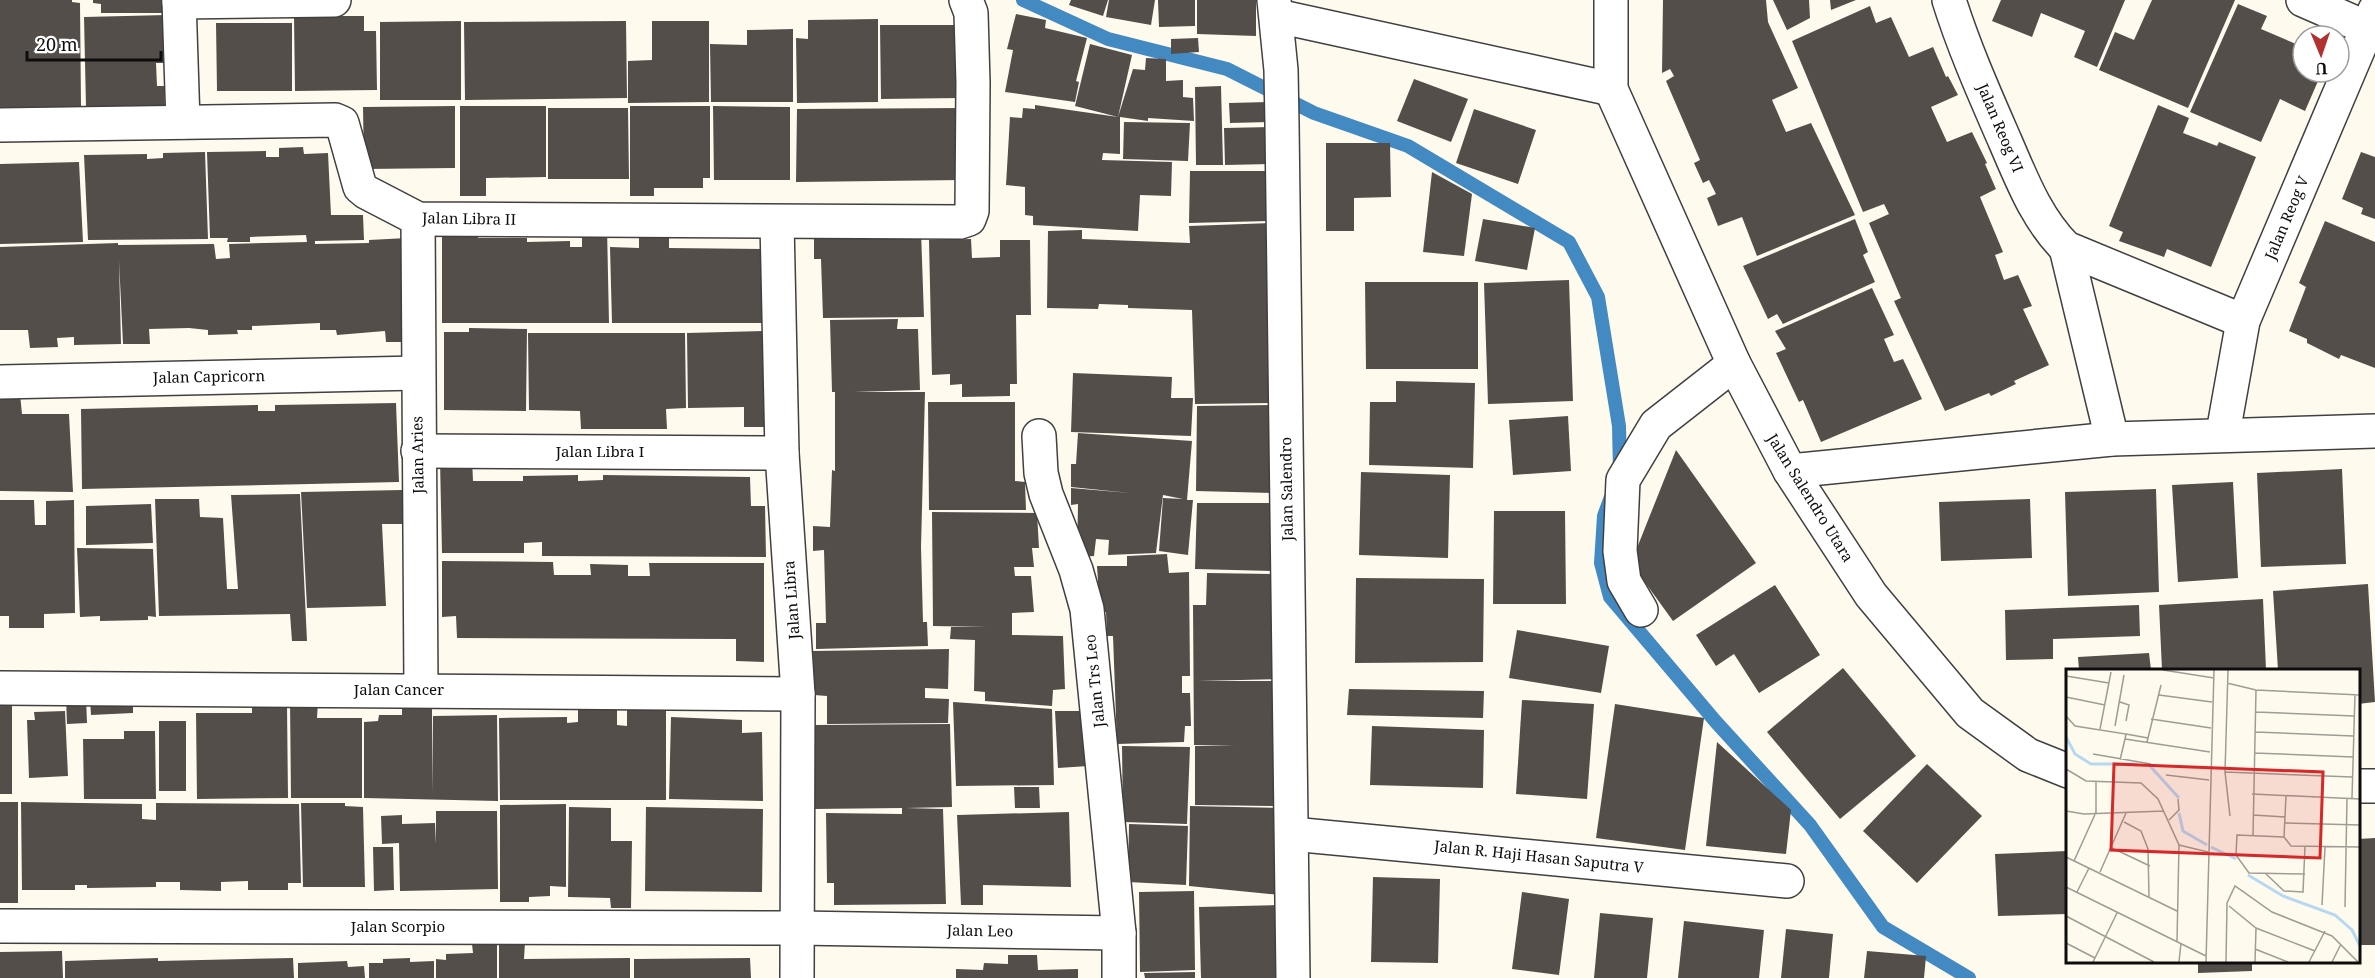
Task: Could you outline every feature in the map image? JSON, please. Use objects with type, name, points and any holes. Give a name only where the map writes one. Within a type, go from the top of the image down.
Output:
[{"type":"street","points":[[183,122],[179,1],[334,0]]},
{"type":"street","name":"Jalan Libra II","points":[[0,125],[340,121],[360,187],[418,219],[960,222],[969,219],[972,211],[973,82],[971,13],[966,0]]},
{"type":"street","points":[[1276,8],[1611,89],[1611,0]]},
{"type":"street","name":"Jalan Reog VI","points":[[1949,0],[1992,111],[2036,210],[2048,230],[2066,248],[2243,321]]},
{"type":"street","points":[[2303,0],[2371,19]]},
{"type":"street","name":"Jalan Salendro","points":[[1276,8],[1282,124],[1293,978]]},
{"type":"street","name":"Jalan Reog V","points":[[2223,434],[2243,321],[2371,19]]},
{"type":"street","name":"Jalan Salendro Utara","points":[[1611,89],[1734,364],[1790,471],[1871,595],[1971,713],[2028,755],[2066,771]]},
{"type":"street","name":"Jalan Aries","points":[[418,219],[421,690]]},
{"type":"street","name":"Jalan Libra","points":[[777,222],[782,453],[798,694],[797,978]]},
{"type":"street","name":"Jalan Reog VI","points":[[2066,248],[2112,439]]},
{"type":"street","points":[[1641,610],[1624,581],[1620,551],[1623,480],[1656,425],[1734,364]]},
{"type":"street","name":"Jalan Capricorn","points":[[0,382],[418,373]]},
{"type":"street","points":[[1790,471],[2112,439],[2375,431]]},
{"type":"street","name":"Jalan Trs Leo","points":[[1039,436],[1041,473],[1046,494],[1076,570],[1088,609],[1119,933]]},
{"type":"street","name":"Jalan Libra I","points":[[418,451],[782,453]]},
{"type":"street","name":"Jalan Cancer","points":[[0,688],[798,694]]},
{"type":"street","name":"Jalan R. Haji Hasan Saputra V","points":[[1292,834],[1786,881]]},
{"type":"street","name":"Jalan Scorpio","points":[[0,926],[797,928]]},
{"type":"street","name":"Jalan Leo","points":[[797,928],[1119,933]]},
{"type":"street","points":[[1119,933],[1119,978]]},
{"type":"building","points":[[0,0],[72,0],[72,2],[80,3],[81,107],[0,108]]},
{"type":"building","points":[[93,0],[171,0],[171,13],[101,13],[101,4],[93,3]]},
{"type":"building","points":[[1071,0],[1108,0],[1103,16],[1069,5]]},
{"type":"building","points":[[1109,0],[1155,0],[1151,25],[1106,17]]},
{"type":"building","points":[[1158,0],[1195,0],[1195,26],[1159,27]]},
{"type":"building","points":[[1197,0],[1256,0],[1256,36],[1197,34]]},
{"type":"building","points":[[1663,0],[1766,0],[1768,22],[1798,88],[1772,100],[1786,132],[1811,123],[1855,215],[1757,256],[1742,217],[1718,226],[1707,198],[1716,194],[1709,180],[1703,183],[1694,163],[1700,160],[1666,81],[1674,76],[1670,69],[1662,73]]},
{"type":"building","points":[[1773,0],[1809,0],[1810,18],[1787,30]]},
{"type":"building","points":[[1830,0],[1856,0],[1831,10]]},
{"type":"building","points":[[2001,0],[2125,0],[2097,67],[2074,57],[2085,31],[2041,13],[2032,37],[1992,21]]},
{"type":"building","points":[[2152,0],[2235,0],[2188,108],[2099,70],[2115,32],[2134,40]]},
{"type":"building","points":[[2238,4],[2267,16],[2261,29],[2291,42],[2291,84],[2317,84],[2305,111],[2280,99],[2261,142],[2190,112]]},
{"type":"building","points":[[1870,6],[1876,23],[1891,17],[1909,57],[1933,47],[1946,77],[1948,76],[1958,95],[1931,107],[1947,142],[1972,132],[1987,163],[1985,164],[1996,189],[1980,197],[2003,252],[1995,255],[2004,280],[2018,275],[2032,306],[2023,309],[2049,365],[2014,381],[2016,384],[1991,396],[1989,393],[1945,411],[1894,301],[1901,298],[1869,223],[1889,214],[1884,204],[1863,212],[1792,41]]},
{"type":"building","points":[[1016,14],[1046,20],[1045,28],[1087,38],[1076,81],[1079,82],[1075,102],[1005,92],[1013,50],[1007,49]]},
{"type":"building","points":[[167,15],[169,45],[163,45],[164,63],[156,63],[157,86],[164,86],[165,108],[86,107],[84,17]]},
{"type":"building","points":[[294,16],[364,16],[364,31],[376,31],[377,90],[295,91]]},
{"type":"building","points":[[878,19],[878,102],[797,103],[796,38],[808,39],[808,20]]},
{"type":"building","points":[[461,21],[461,100],[380,100],[380,22]]},
{"type":"building","points":[[626,21],[627,98],[465,100],[464,22]]},
{"type":"building","points":[[652,21],[709,21],[709,102],[628,103],[628,61],[652,60]]},
{"type":"building","points":[[216,23],[292,23],[292,91],[217,91]]},
{"type":"building","points":[[880,25],[961,25],[961,98],[881,99]]},
{"type":"building","points":[[793,29],[793,102],[711,102],[710,44],[747,45],[747,30]]},
{"type":"building","points":[[1198,38],[1199,52],[1171,54],[1171,39]]},
{"type":"building","points":[[1090,44],[1132,55],[1118,117],[1075,106]]},
{"type":"building","points":[[1146,58],[1166,59],[1166,81],[1183,80],[1183,97],[1193,98],[1194,121],[1148,118],[1148,121],[1120,117],[1120,154],[1103,153],[1102,160],[1172,162],[1171,196],[1140,195],[1138,231],[1033,225],[1033,216],[1025,215],[1025,187],[1006,185],[1010,117],[1022,118],[1023,108],[1035,109],[1035,105],[1118,117],[1133,69],[1145,70]]},
{"type":"building","points":[[1414,79],[1468,99],[1451,142],[1397,121]]},
{"type":"building","points":[[1221,86],[1223,165],[1196,165],[1195,87]]},
{"type":"building","points":[[1269,102],[1270,122],[1230,123],[1229,103]]},
{"type":"building","points":[[2158,105],[2189,118],[2183,133],[2217,146],[2219,142],[2256,157],[2211,267],[2167,249],[2164,257],[2119,241],[2123,232],[2109,226]]},
{"type":"building","points":[[455,106],[455,168],[364,169],[363,107]]},
{"type":"building","points":[[460,106],[546,106],[546,177],[486,178],[486,196],[460,196]]},
{"type":"building","points":[[630,106],[710,106],[710,178],[703,178],[703,188],[654,188],[654,196],[630,196]]},
{"type":"building","points":[[713,106],[790,107],[790,180],[714,180]]},
{"type":"building","points":[[548,108],[628,108],[629,179],[548,179]]},
{"type":"building","points":[[963,108],[963,180],[796,182],[797,109]]},
{"type":"building","points":[[1474,109],[1536,130],[1518,184],[1456,163]]},
{"type":"building","points":[[1124,122],[1190,123],[1188,161],[1123,159]]},
{"type":"building","points":[[1273,127],[1273,164],[1225,165],[1224,128]]},
{"type":"building","points":[[1326,143],[1390,143],[1391,197],[1354,198],[1354,231],[1326,231]]},
{"type":"building","points":[[303,147],[304,154],[328,153],[331,215],[363,215],[364,240],[315,241],[315,244],[369,243],[369,240],[407,238],[410,342],[386,342],[385,331],[337,335],[336,330],[320,330],[320,323],[252,326],[252,330],[237,330],[238,334],[208,335],[208,330],[189,328],[149,329],[150,344],[123,344],[119,261],[121,344],[74,345],[74,337],[57,338],[58,347],[30,348],[28,330],[0,330],[0,247],[118,243],[118,245],[214,244],[216,259],[230,258],[229,244],[307,242],[306,235],[250,237],[250,242],[227,242],[228,238],[210,238],[207,152],[266,151],[266,157],[279,157],[279,148]]},
{"type":"building","points":[[205,152],[208,239],[88,240],[84,155],[147,154],[147,159],[163,158],[163,153]]},
{"type":"building","points":[[2361,152],[2375,157],[2375,219],[2361,214],[2363,208],[2342,199]]},
{"type":"building","points":[[79,162],[83,242],[0,244],[0,164]]},
{"type":"building","points":[[1190,171],[1275,171],[1269,221],[1189,223]]},
{"type":"building","points":[[1432,172],[1472,194],[1464,256],[1423,252]]},
{"type":"building","points":[[1483,219],[1535,228],[1527,270],[1475,261]]},
{"type":"building","points":[[1855,219],[1868,252],[1863,255],[1875,282],[1783,324],[1777,314],[1768,319],[1743,266]]},
{"type":"building","points":[[2325,221],[2375,242],[2375,368],[2341,355],[2339,359],[2307,343],[2307,339],[2289,331],[2306,287],[2299,283]]},
{"type":"building","points":[[1275,223],[1274,403],[1195,404],[1192,310],[1128,308],[1128,305],[1099,304],[1098,309],[1047,308],[1048,231],[1082,230],[1082,239],[1190,243],[1189,226]]},
{"type":"building","points":[[582,226],[607,227],[609,323],[442,323],[442,234],[478,233],[478,238],[527,238],[527,242],[570,241],[570,247],[582,247]]},
{"type":"building","points":[[814,231],[921,231],[924,317],[823,318],[821,259],[814,259]]},
{"type":"building","points":[[639,238],[669,238],[669,248],[763,249],[764,323],[612,323],[610,247],[639,248]]},
{"type":"building","points":[[971,239],[972,258],[1000,257],[1000,240],[1030,240],[1031,315],[1016,315],[1017,384],[1010,384],[1010,396],[962,397],[962,384],[950,385],[950,374],[932,375],[929,240]]},
{"type":"building","points":[[1569,280],[1573,401],[1488,404],[1484,283]]},
{"type":"building","points":[[1365,282],[1478,282],[1478,369],[1366,369]]},
{"type":"building","points":[[1872,288],[1894,335],[1884,339],[1894,362],[1903,359],[1922,399],[1821,442],[1803,400],[1799,402],[1776,353],[1786,349],[1775,331]]},
{"type":"building","points":[[898,319],[897,329],[918,329],[920,390],[854,392],[925,392],[921,547],[923,622],[927,622],[928,646],[816,649],[816,623],[826,623],[824,550],[813,551],[813,526],[830,527],[832,470],[835,471],[835,392],[832,392],[830,320]]},
{"type":"building","points":[[469,328],[527,329],[526,411],[444,410],[444,332],[469,332]]},
{"type":"building","points":[[767,331],[768,427],[744,427],[744,407],[688,408],[687,333]]},
{"type":"building","points":[[528,333],[685,333],[686,408],[666,409],[667,429],[581,429],[580,411],[529,410]]},
{"type":"building","points":[[1073,373],[1172,377],[1171,398],[1193,398],[1191,436],[1071,432]]},
{"type":"building","points":[[1396,381],[1475,383],[1473,468],[1369,465],[1370,402],[1396,402]]},
{"type":"building","points":[[20,394],[22,414],[69,414],[73,492],[0,491],[0,395]]},
{"type":"building","points":[[928,402],[1015,402],[1015,481],[1025,482],[1026,510],[929,510]]},
{"type":"building","points":[[396,403],[399,482],[82,489],[81,409],[258,405],[258,411],[275,411],[275,405]]},
{"type":"building","points":[[1272,405],[1272,493],[1196,491],[1197,406]]},
{"type":"building","points":[[1568,416],[1571,471],[1513,475],[1509,420]]},
{"type":"building","points":[[1078,433],[1192,441],[1187,500],[1193,500],[1188,555],[1159,551],[1163,498],[1183,499],[1163,495],[1156,553],[1108,555],[1109,540],[1096,539],[1094,556],[1077,557],[1078,504],[1071,505],[1071,488],[1130,493],[1071,487],[1071,464],[1076,464]]},
{"type":"building","points":[[1676,450],[1756,563],[1673,621],[1631,563]]},
{"type":"building","points":[[472,458],[473,481],[523,481],[523,476],[578,475],[578,481],[603,480],[603,475],[750,477],[751,506],[765,506],[766,557],[542,556],[542,542],[524,543],[524,553],[442,553],[440,460]]},
{"type":"building","points":[[2342,469],[2346,564],[2261,567],[2257,473]]},
{"type":"building","points":[[1361,472],[1450,475],[1448,558],[1359,555]]},
{"type":"building","points":[[2233,482],[2238,578],[2178,582],[2172,485]]},
{"type":"building","points":[[2156,489],[2159,592],[2068,596],[2065,492]]},
{"type":"building","points":[[402,490],[403,524],[382,524],[386,606],[307,608],[301,492]]},
{"type":"building","points":[[300,494],[307,641],[292,641],[290,614],[159,616],[155,499],[199,499],[200,517],[223,518],[227,589],[238,589],[231,495]]},
{"type":"building","points":[[2030,499],[2032,558],[1941,561],[1939,502]]},
{"type":"building","points":[[0,500],[34,500],[35,525],[46,525],[46,501],[74,500],[75,613],[44,614],[44,628],[9,628],[9,616],[0,616]]},
{"type":"building","points":[[1197,503],[1273,503],[1274,571],[1195,569]]},
{"type":"building","points":[[151,504],[153,543],[86,545],[86,506]]},
{"type":"building","points":[[1494,511],[1565,511],[1566,604],[1493,604]]},
{"type":"building","points":[[932,512],[1037,513],[1039,548],[1032,548],[1034,567],[1014,567],[1015,576],[1031,576],[1034,612],[1012,613],[1012,635],[1063,636],[1065,689],[1053,690],[1052,706],[985,701],[985,692],[974,691],[975,640],[950,639],[951,627],[987,627],[933,626]]},
{"type":"building","points":[[77,548],[153,549],[156,617],[148,616],[148,620],[100,621],[100,616],[80,617]]},
{"type":"building","points":[[1167,554],[1169,573],[1189,572],[1190,676],[1182,676],[1182,693],[1190,693],[1191,726],[1185,726],[1184,742],[1117,744],[1113,636],[1107,636],[1106,612],[1100,612],[1097,566],[1127,566],[1127,556]]},
{"type":"building","points":[[442,561],[553,562],[554,575],[591,575],[590,564],[628,565],[628,576],[650,576],[649,563],[764,563],[764,662],[736,661],[736,639],[457,638],[456,616],[442,617]]},
{"type":"building","points":[[1207,573],[1274,574],[1279,679],[1198,681],[1278,681],[1280,806],[1195,805],[1195,746],[1234,746],[1194,745],[1193,605],[1206,605]]},
{"type":"building","points":[[1356,578],[1484,579],[1483,662],[1355,663]]},
{"type":"building","points":[[2368,584],[2375,702],[2360,704],[2360,669],[2278,669],[2273,591]]},
{"type":"building","points":[[1775,585],[1820,655],[1759,693],[1734,654],[1716,666],[1696,635]]},
{"type":"building","points":[[2263,599],[2266,669],[2162,669],[2159,605]]},
{"type":"building","points":[[2139,605],[2140,636],[2053,639],[2053,659],[2006,660],[2005,610]]},
{"type":"building","points":[[1517,630],[1609,646],[1601,693],[1509,678]]},
{"type":"building","points":[[949,649],[948,689],[925,688],[925,698],[949,699],[948,723],[827,724],[827,696],[814,695],[813,651]]},
{"type":"building","points":[[2149,653],[2151,669],[2079,669],[2078,657]]},
{"type":"building","points":[[1843,668],[1916,756],[1840,819],[1767,732]]},
{"type":"building","points":[[1349,689],[1484,691],[1483,718],[1347,715]]},
{"type":"building","points":[[66,697],[86,697],[87,723],[67,724]]},
{"type":"building","points":[[133,697],[133,713],[91,715],[90,699]]},
{"type":"building","points":[[12,698],[12,794],[0,794],[0,699]]},
{"type":"building","points":[[290,700],[318,701],[317,718],[362,718],[362,798],[291,798]]},
{"type":"building","points":[[1522,700],[1594,704],[1587,799],[1516,794]]},
{"type":"building","points":[[402,702],[432,703],[432,794],[433,716],[497,715],[498,801],[364,798],[364,722],[378,721],[379,715],[402,715]]},
{"type":"building","points":[[953,702],[1052,709],[1054,785],[956,786]]},
{"type":"building","points":[[1615,704],[1704,718],[1685,850],[1596,838]]},
{"type":"building","points":[[252,705],[287,705],[288,798],[197,799],[196,713],[252,713]]},
{"type":"building","points":[[578,708],[617,708],[617,725],[627,726],[627,710],[666,709],[666,800],[500,800],[499,718],[567,717],[567,723],[578,722]]},
{"type":"building","points":[[65,711],[68,776],[29,778],[27,720],[35,720],[34,712]]},
{"type":"building","points":[[1055,711],[1085,711],[1088,766],[1058,768]]},
{"type":"building","points":[[671,717],[742,720],[742,733],[762,732],[763,801],[669,799]]},
{"type":"building","points":[[159,721],[186,721],[186,791],[159,791]]},
{"type":"building","points":[[950,724],[952,807],[906,808],[943,809],[946,904],[834,905],[834,883],[827,883],[826,813],[902,814],[902,808],[814,809],[814,725]]},
{"type":"building","points":[[1372,726],[1484,730],[1483,788],[1370,785]]},
{"type":"building","points":[[124,731],[155,731],[156,799],[84,799],[83,739],[124,739]]},
{"type":"building","points":[[1717,742],[1791,810],[1786,854],[1706,846]]},
{"type":"building","points":[[1122,746],[1190,747],[1187,824],[1123,822]]},
{"type":"building","points":[[1927,764],[1982,816],[1917,883],[1863,831]]},
{"type":"building","points":[[1014,787],[1039,787],[1040,808],[1015,808]]},
{"type":"building","points":[[0,802],[18,802],[18,903],[0,903]]},
{"type":"building","points":[[21,802],[142,804],[142,819],[156,820],[156,803],[299,804],[301,883],[288,883],[288,890],[248,890],[248,881],[221,882],[221,891],[180,890],[180,882],[156,882],[156,887],[87,888],[87,885],[75,885],[75,890],[22,890]]},
{"type":"building","points":[[301,803],[345,803],[345,806],[363,807],[365,887],[303,887]]},
{"type":"building","points":[[566,804],[566,887],[550,886],[550,896],[529,897],[529,902],[500,902],[500,805]]},
{"type":"building","points":[[1190,806],[1280,808],[1280,895],[1189,886]]},
{"type":"building","points":[[569,807],[611,808],[611,841],[632,841],[631,908],[611,908],[610,898],[568,897]]},
{"type":"building","points":[[646,807],[763,809],[762,892],[645,891]]},
{"type":"building","points":[[436,811],[497,811],[498,889],[400,891],[399,843],[382,844],[381,816],[402,815],[402,824],[435,823],[436,844]]},
{"type":"building","points":[[1069,812],[1071,887],[983,885],[983,905],[961,905],[957,815]]},
{"type":"building","points":[[1129,824],[1188,826],[1186,885],[1128,882]]},
{"type":"building","points":[[2375,838],[2375,945],[2360,945],[2360,839]]},
{"type":"building","points":[[373,847],[393,847],[394,890],[374,891]]},
{"type":"building","points":[[2066,851],[2066,914],[1998,916],[1995,854]]},
{"type":"building","points":[[1373,877],[1440,879],[1438,963],[1371,962]]},
{"type":"building","points":[[1194,891],[1195,970],[1140,972],[1139,892]]},
{"type":"building","points":[[1522,892],[1569,899],[1559,975],[1512,969]]},
{"type":"building","points":[[1281,905],[1283,978],[1201,978],[1199,907]]},
{"type":"building","points":[[1600,913],[1653,918],[1647,978],[1594,978]]},
{"type":"building","points":[[1684,921],[1764,930],[1759,978],[1678,978]]},
{"type":"building","points":[[1786,929],[1833,934],[1829,978],[1781,978]]},
{"type":"building","points":[[499,942],[525,942],[524,959],[630,958],[630,978],[499,978]]},
{"type":"building","points":[[497,943],[497,978],[436,978],[436,959],[446,960],[446,954],[473,953],[472,944]]},
{"type":"building","points":[[62,951],[63,978],[0,978],[0,952]]},
{"type":"building","points":[[1867,951],[1926,956],[1924,978],[1864,978]]},
{"type":"building","points":[[1008,955],[1037,955],[1038,970],[1078,969],[1078,978],[956,978],[956,969],[983,970],[984,963],[1008,964]]},
{"type":"building","points":[[158,958],[158,961],[293,958],[294,978],[65,978],[65,961]]},
{"type":"building","points":[[410,958],[410,962],[434,961],[434,978],[369,978],[369,963],[383,963],[383,959]]},
{"type":"building","points":[[750,958],[751,978],[634,978],[634,959]]},
{"type":"building","points":[[347,961],[348,967],[364,966],[365,978],[298,978],[298,963]]},
{"type":"building","points":[[2198,963],[2252,963],[2252,971],[2198,973]]},
{"type":"building","points":[[1195,972],[1195,978],[1145,978],[1144,973]]},
{"type":"waterway","points":[[1023,0],[1108,39],[1227,69],[1314,113],[1408,146],[1569,242],[1598,297],[1619,426],[1620,471]]},
{"type":"waterway","points":[[1611,497],[1604,516],[1601,563],[1610,597],[1716,722],[1810,825],[1883,927],[1969,978]]}]
